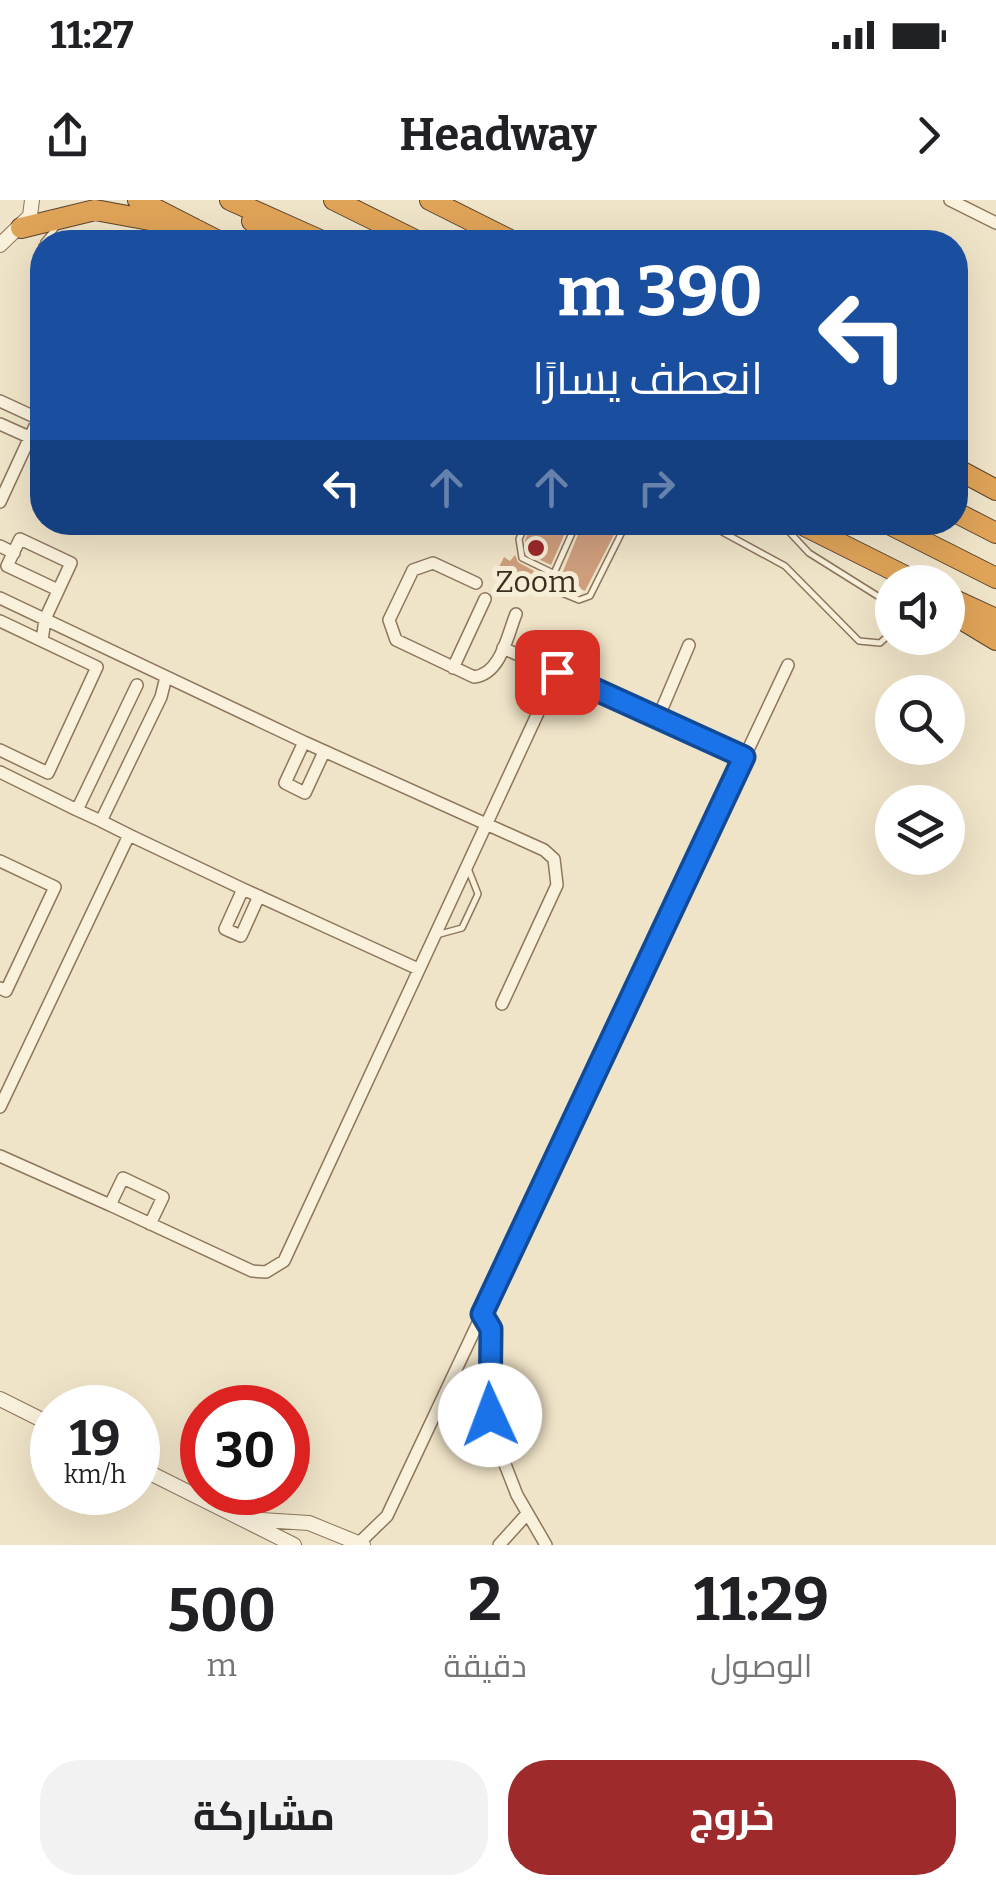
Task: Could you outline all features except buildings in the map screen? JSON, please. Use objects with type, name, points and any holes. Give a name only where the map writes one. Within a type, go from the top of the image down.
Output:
[{"type":"highway","points":[[138,200],[197,230]]},
{"type":"highway","points":[[221,200],[267,230]]},
{"type":"highway","points":[[230,200],[297,230]]},
{"type":"highway","points":[[334,200],[395,230]]},
{"type":"highway","points":[[430,200],[490,230]]},
{"type":"highway","points":[[21,228],[68,214],[113,212],[193,228]]},
{"type":"highway","points":[[968,465],[996,475]]},
{"type":"highway","points":[[968,475],[996,490]]},
{"type":"highway","points":[[968,519],[996,533]]},
{"type":"highway","points":[[822,535],[879,565]]},
{"type":"highway","points":[[910,535],[996,578]]},
{"type":"highway","points":[[965,605],[996,620]]},
{"type":"highway","points":[[965,621],[996,640]]},
{"type":"street","points":[[0,245],[30,216],[32,200]]},
{"type":"street","points":[[950,200],[975,206],[996,223]]},
{"type":"street","points":[[0,402],[30,412]]},
{"type":"street","points":[[0,424],[29,437],[0,502]]},
{"type":"street","points":[[42,641],[45,619],[58,590],[70,563],[20,539],[8,566],[58,590]]},
{"type":"street","points":[[0,546],[14,552]]},
{"type":"street","points":[[476,584],[433,563],[412,570],[389,620],[396,640],[474,677],[484,676],[497,663],[516,614]]},
{"type":"street","points":[[0,598],[324,752],[544,850],[558,872],[557,885],[502,1004]]},
{"type":"street","points":[[453,668],[485,599]]},
{"type":"street","points":[[0,621],[97,667],[48,773],[0,750]]},
{"type":"street","points":[[658,718],[689,645]]},
{"type":"street","points":[[503,648],[744,757]]},
{"type":"street","points":[[0,1156],[252,1270],[266,1272],[284,1260],[416,968],[568,648]]},
{"type":"street","points":[[78,810],[137,684],[140,665]]},
{"type":"street","points":[[242,1518],[309,1523],[361,1544],[388,1516],[788,665]]},
{"type":"street","points":[[101,821],[162,696],[166,676]]},
{"type":"street","points":[[137,684],[162,696]]},
{"type":"street","points":[[304,742],[285,783],[306,792],[324,752]]},
{"type":"street","points":[[0,772],[416,968]]},
{"type":"street","points":[[87,790],[110,802]]},
{"type":"street","points":[[0,1107],[6,1078],[128,835]]},
{"type":"street","points":[[0,861],[55,887],[6,991],[0,988]]},
{"type":"street","points":[[243,889],[225,928],[241,936],[259,896]]},
{"type":"street","points":[[110,1206],[123,1178],[163,1197],[150,1224]]},
{"type":"street","points":[[482,1314],[491,1329],[487,1394],[494,1436],[527,1514],[546,1543]]},
{"type":"street","points":[[0,1399],[30,1414]]},
{"type":"street","points":[[160,1477],[294,1545]]},
{"type":"street","points":[[499,1545],[527,1514]]},
{"type":"lane","points":[[55,230],[68,214]]},
{"type":"lane","points":[[521,535],[522,558],[553,572]]},
{"type":"lane","points":[[570,535],[551,580],[557,591],[579,600],[590,596],[621,535]]},
{"type":"lane","points":[[728,535],[786,566],[860,641],[875,642]]},
{"type":"lane","points":[[792,535],[809,553],[875,594]]},
{"type":"lane","points":[[432,936],[462,928],[478,894],[466,864]]},
{"type":"place","name":"Zoom","points":[[536,548]]},
{"type":"route","points":[[490,1415],[487,1374],[491,1329],[482,1314],[744,757],[557,672]]}]
